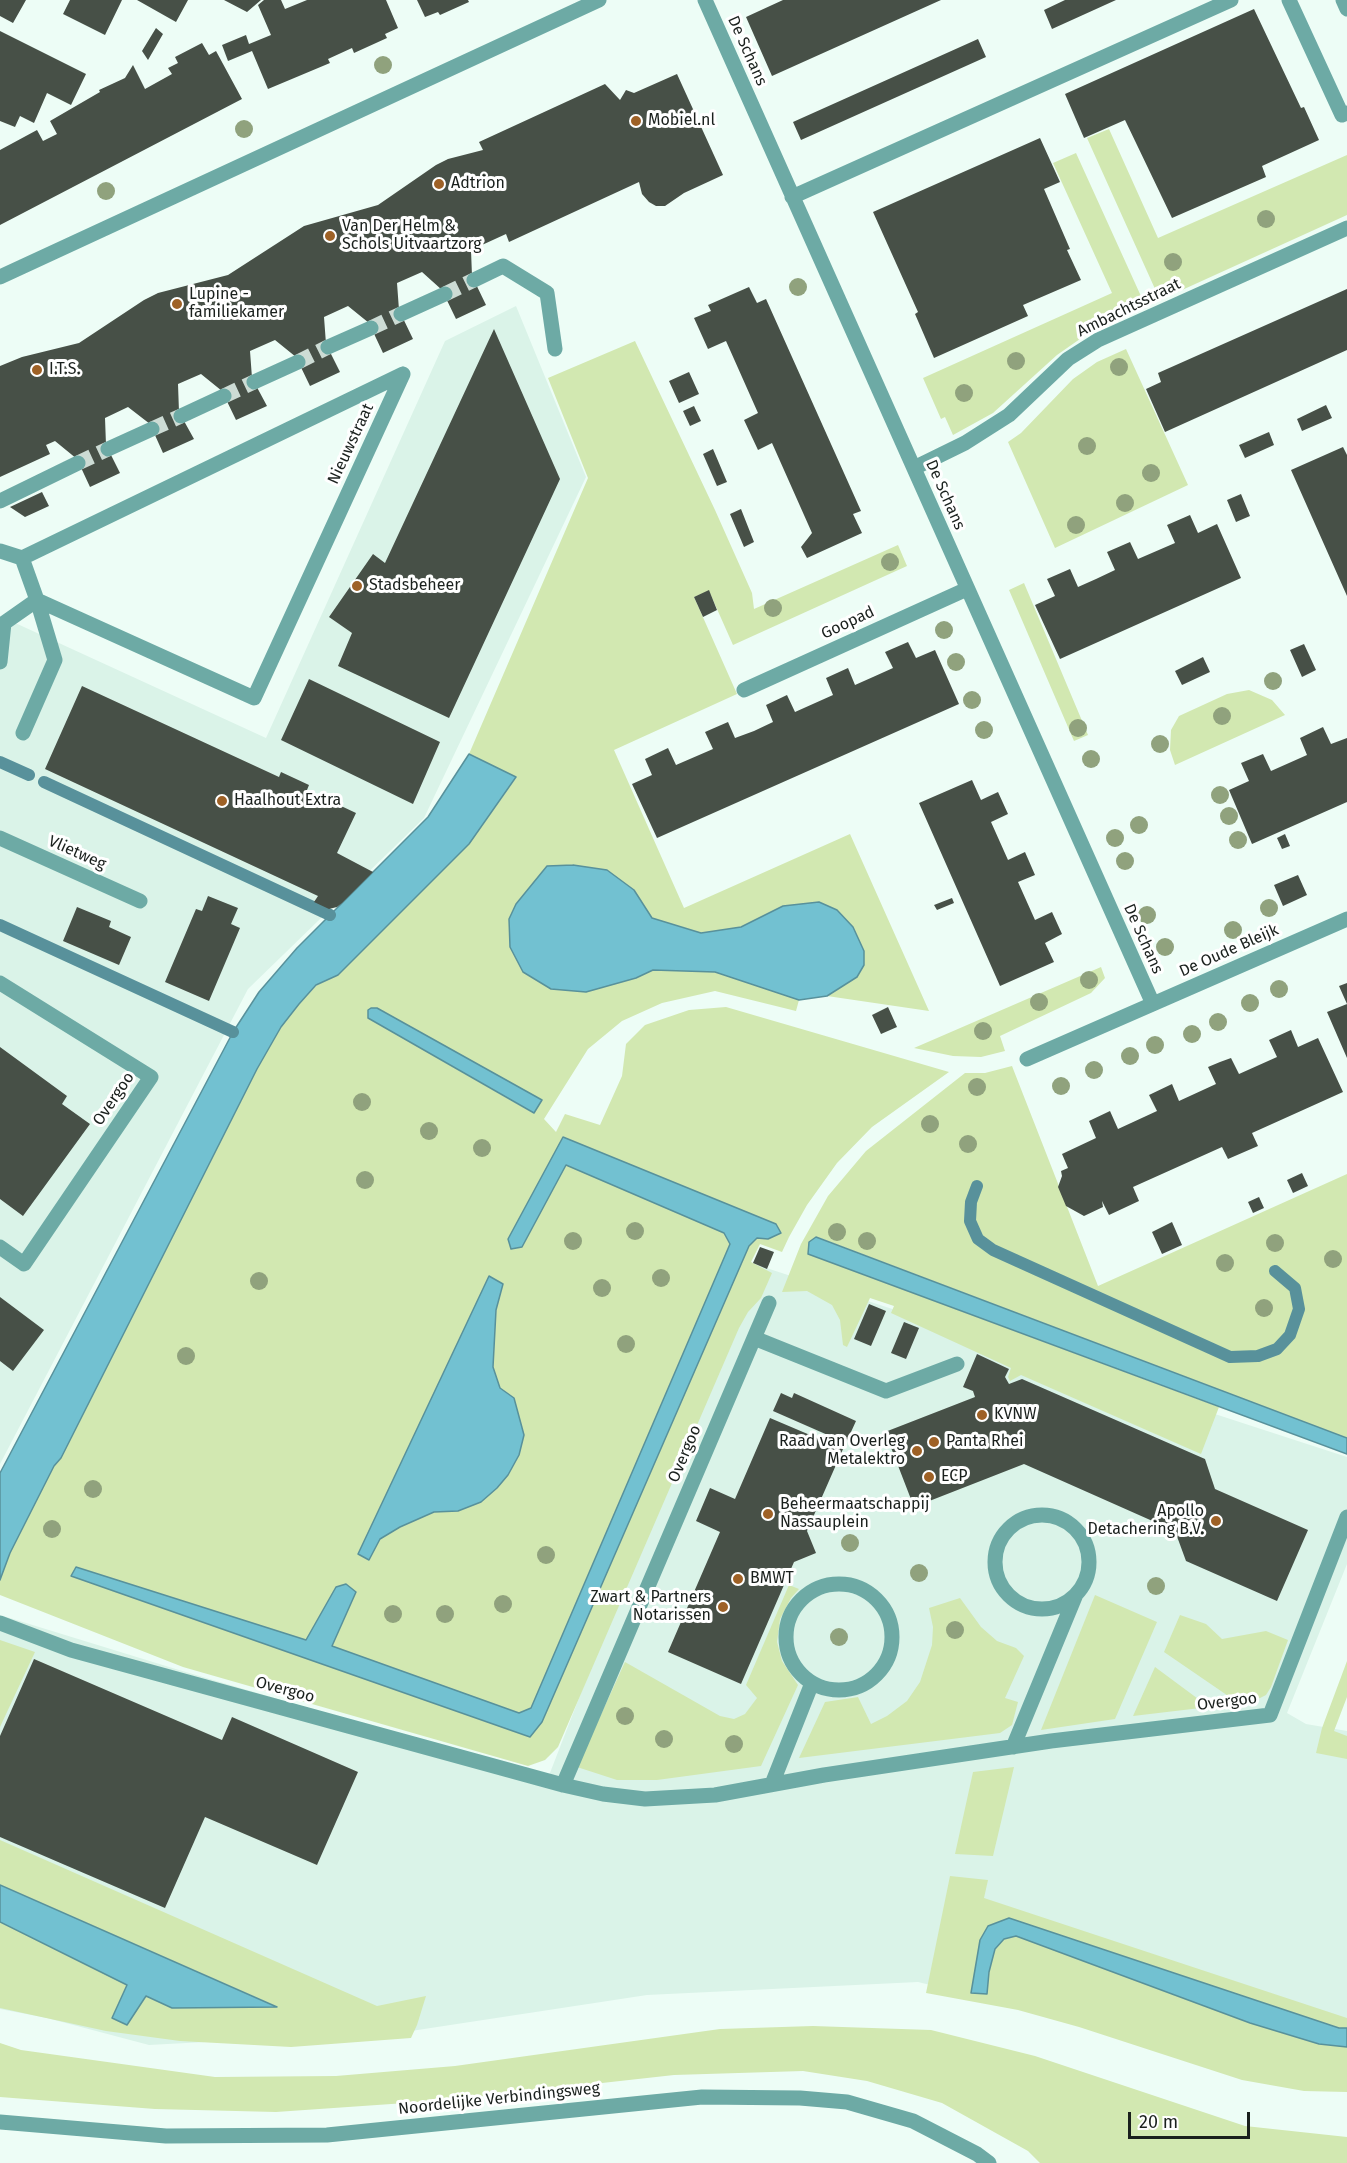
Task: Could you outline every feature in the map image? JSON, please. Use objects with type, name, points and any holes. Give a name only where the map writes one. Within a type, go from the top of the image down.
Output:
[{"type":"street","points":[[0,277],[598,0]]},
{"type":"street","name":"De Schans","points":[[705,0],[1153,1004]]},
{"type":"street","points":[[792,197],[1231,0]]},
{"type":"street","points":[[1289,0],[1342,115],[1347,113]]},
{"type":"street","points":[[1343,0],[1347,9]]},
{"type":"street","name":"Ambachtsstraat","points":[[914,468],[965,443],[1009,415],[1068,359],[1098,340],[1347,228]]},
{"type":"street","points":[[474,280],[503,266],[547,293],[555,349]]},
{"type":"street","points":[[400,314],[445,294]]},
{"type":"street","points":[[328,347],[371,327]]},
{"type":"street","points":[[254,382],[298,362]]},
{"type":"street","name":"Nieuwstraat","points":[[22,558],[403,374],[254,698],[37,600]]},
{"type":"street","points":[[181,416],[224,396]]},
{"type":"street","points":[[108,449],[152,429]]},
{"type":"street","points":[[0,501],[78,463]]},
{"type":"street","points":[[0,551],[22,558],[55,660],[23,733]]},
{"type":"street","name":"Goopad","points":[[744,690],[967,589]]},
{"type":"street","points":[[0,662],[4,622],[37,600]]},
{"type":"street","name":"Vlietweg","points":[[0,838],[140,901]]},
{"type":"street","name":"De Oude Bleijk","points":[[1027,1059],[1347,919]]},
{"type":"street","name":"Overgoo","points":[[0,983],[151,1077],[24,1264],[0,1247]]},
{"type":"street","name":"Overgoo","points":[[563,1785],[770,1303]]},
{"type":"street","points":[[754,1338],[886,1391],[957,1364]]},
{"type":"street","points":[[1013,1747],[1076,1595],[1085,1581],[1089,1566],[1088,1551],[1082,1537],[1072,1525],[1058,1518],[1043,1515],[1028,1517],[1014,1525],[1003,1536],[996,1550],[995,1565],[999,1581],[1007,1594],[1019,1604],[1034,1609],[1049,1609],[1064,1604],[1076,1595]]},
{"type":"street","name":"Overgoo","points":[[0,1623],[71,1650],[563,1785],[603,1794],[645,1798],[715,1795],[1013,1747],[1270,1715],[1347,1517]]},
{"type":"street","points":[[846,1584],[863,1589],[876,1599],[889,1619],[891,1646],[885,1662],[875,1676],[861,1685],[844,1690],[828,1689],[812,1683],[798,1672],[789,1656],[785,1638],[788,1620],[797,1604],[810,1591],[827,1585],[846,1584]]},
{"type":"street","points":[[772,1784],[812,1683]]},
{"type":"street","name":"Noordelijke Verbindingsweg","points":[[0,2122],[166,2136],[327,2135],[702,2097],[800,2098],[847,2102],[913,2121],[977,2154],[989,2163]]},
{"type":"shaded area","points":[[516,306],[586,477],[424,818],[248,989],[0,1464],[0,616],[266,738],[445,341]]},
{"type":"shaded area","points":[[748,1262],[1347,1457],[1347,1564],[1287,1713],[1306,1724],[1347,1731],[1347,2086],[918,1982],[647,1995],[411,2031],[149,2045],[47,2018],[0,2009],[0,1615],[548,1778]]},
{"type":"green space","points":[[1109,129],[1158,238],[1347,155],[1347,215],[1160,300],[1087,138]]},
{"type":"green space","points":[[1076,153],[1145,305],[1090,332],[1057,355],[993,413],[953,435],[945,417],[941,419],[923,378],[1112,293],[1053,163]]},
{"type":"green space","points":[[635,341],[752,593],[754,609],[898,545],[907,566],[733,645],[709,591],[694,597],[737,694],[614,750],[684,908],[850,834],[929,1011],[827,996],[857,977],[864,951],[852,927],[837,910],[783,906],[741,927],[701,933],[652,918],[634,890],[516,904],[509,919],[510,947],[636,978],[653,970],[715,972],[799,1000],[796,1011],[715,991],[662,1003],[622,1021],[588,1049],[544,1119],[556,1132],[565,1114],[600,1125],[622,1076],[626,1044],[645,1025],[689,1010],[726,1007],[949,1072],[872,1127],[837,1163],[807,1205],[782,1252],[760,1244],[751,1262],[772,1273],[761,1298],[748,1312],[739,1328],[558,1747],[545,1760],[528,1766],[183,1667],[0,1595],[0,1580],[10,1553],[54,1466],[61,1458],[257,1069],[281,1027],[317,985],[338,975],[469,844],[516,778],[469,754],[588,478],[548,378]],"holes":[[[368,1010],[541,1099],[542,1100],[533,1113],[368,1018]],[[563,1137],[768,1239],[757,1238],[749,1246],[542,1721],[76,1567],[306,1640],[336,1587],[355,1592],[331,1646],[519,1713],[531,1708],[730,1244],[724,1233],[657,1201],[566,1165],[522,1247]],[[489,1277],[503,1284],[496,1310],[493,1367],[500,1388],[514,1398],[524,1435],[519,1455],[508,1475],[458,1511],[434,1512],[400,1527],[380,1539],[369,1560],[358,1554]]]},
{"type":"green space","points":[[1126,349],[1188,485],[1055,548],[1008,442],[1021,433],[1073,379],[1097,362]]},
{"type":"green space","points":[[1024,583],[1088,735],[1074,741],[1009,590]]},
{"type":"green space","points":[[1249,690],[1272,700],[1285,715],[1175,765],[1170,750],[1171,730],[1179,716],[1227,694]]},
{"type":"green space","points":[[1101,967],[1105,978],[1091,993],[1000,1036],[1005,1051],[981,1057],[953,1056],[914,1048]]},
{"type":"green space","points":[[1012,1066],[1098,1286],[1347,1174],[1347,1438],[817,1237],[808,1254],[1219,1407],[1201,1454],[1021,1375],[1010,1381],[1008,1377],[1011,1368],[891,1313],[894,1306],[870,1298],[847,1347],[843,1345],[840,1320],[832,1305],[807,1291],[782,1292],[801,1244],[828,1196],[866,1151],[965,1073],[985,1073]]},
{"type":"green space","points":[[789,1585],[799,1589],[791,1598],[780,1619],[777,1642],[782,1661],[798,1685],[761,1766],[657,1780],[617,1780],[577,1767],[625,1662],[720,1716],[734,1719],[745,1714],[757,1698],[746,1685]]},
{"type":"green space","points":[[1095,1595],[1157,1622],[1115,1719],[1041,1730]]},
{"type":"green space","points":[[960,1598],[981,1627],[997,1641],[1016,1648],[1024,1656],[1005,1698],[1018,1702],[1012,1725],[1000,1733],[799,1758],[825,1702],[858,1697],[871,1724],[887,1716],[907,1701],[920,1682],[932,1645],[933,1627],[929,1608]]},
{"type":"green space","points":[[1180,1615],[1206,1624],[1222,1639],[1266,1631],[1288,1640],[1266,1695],[1237,1702],[1164,1652]]},
{"type":"green space","points":[[0,1640],[35,1652],[0,1727]]},
{"type":"green space","points":[[1347,1661],[1347,1697],[1334,1731],[1347,1736],[1347,1759],[1316,1753],[1322,1728]]},
{"type":"green space","points":[[1155,1667],[1209,1707],[1133,1716]]},
{"type":"green space","points":[[1014,1767],[993,1856],[955,1854],[973,1772]]},
{"type":"green space","points":[[0,1840],[377,2006],[426,1996],[411,2038],[291,2047],[180,2041],[106,2031],[0,2008],[0,1922],[127,1985],[112,2018],[127,2025],[146,1996],[172,2008],[276,2006],[0,1885]]},
{"type":"green space","points":[[950,1876],[988,1880],[984,1898],[1347,2018],[1347,2028],[1339,2028],[988,1926],[987,1994],[989,1972],[995,1949],[1004,1939],[1016,1936],[1250,2023],[1319,2044],[1347,2047],[1347,2092],[1304,2091],[1242,2080],[1079,2027],[1018,2010],[926,1993]]},
{"type":"green space","points":[[813,2026],[931,2030],[1035,2056],[1245,2126],[1347,2137],[1347,2163],[1040,2163],[1028,2151],[942,2103],[867,2081],[803,2071],[674,2075],[449,2100],[276,2112],[155,2109],[0,2097],[0,2043],[21,2050],[215,2077],[336,2076],[455,2066],[720,2029]]},
{"type":"water","points":[[469,754],[516,777],[469,844],[338,975],[316,985],[281,1027],[257,1069],[61,1458],[54,1466],[10,1553],[0,1580],[0,1473],[233,1032],[259,992],[297,948],[428,817]]},
{"type":"water","points":[[573,865],[607,870],[634,890],[652,918],[701,933],[741,927],[783,906],[819,902],[837,910],[853,927],[864,951],[864,965],[857,977],[827,996],[799,1000],[715,972],[653,970],[636,978],[586,992],[551,989],[523,972],[510,947],[509,919],[516,904],[547,866]]},
{"type":"water","points":[[377,1008],[542,1100],[534,1113],[368,1018],[368,1010]]},
{"type":"water","points":[[563,1137],[776,1224],[781,1233],[768,1239],[757,1238],[749,1246],[542,1722],[530,1737],[71,1576],[76,1567],[306,1640],[336,1587],[346,1584],[356,1592],[332,1646],[519,1713],[531,1708],[730,1244],[724,1233],[566,1165],[522,1247],[511,1249],[508,1239]]},
{"type":"water","points":[[816,1237],[1347,1438],[1347,1454],[808,1254],[809,1242]]},
{"type":"water","points":[[489,1276],[503,1284],[496,1310],[493,1367],[500,1388],[514,1398],[524,1435],[519,1455],[508,1475],[481,1502],[458,1511],[434,1512],[400,1527],[380,1539],[369,1560],[358,1554]]},
{"type":"water","points":[[0,1885],[277,2007],[172,2008],[146,1996],[127,2025],[112,2018],[127,1985],[0,1922]]},
{"type":"water","points":[[1009,1918],[1339,2028],[1347,2028],[1347,2047],[1319,2044],[1250,2023],[1016,1936],[1004,1939],[995,1949],[989,1972],[987,1994],[971,1993],[980,1940],[988,1926]]},
{"type":"building","points":[[0,0],[26,0],[13,23],[0,16]]},
{"type":"building","points":[[70,0],[122,0],[105,35],[63,14]]},
{"type":"building","points":[[137,0],[188,0],[176,22]]},
{"type":"building","points":[[224,0],[261,0],[247,12]]},
{"type":"building","points":[[264,0],[281,0],[285,9],[307,0],[386,0],[398,28],[385,34],[387,38],[354,53],[352,48],[328,59],[330,63],[268,89],[252,51],[228,61],[222,45],[246,35],[249,44],[271,35],[258,5]]},
{"type":"building","points":[[417,0],[468,0],[469,2],[440,15],[438,12],[425,17]]},
{"type":"building","points":[[783,0],[941,0],[772,76],[746,17]]},
{"type":"building","points":[[1065,0],[1116,0],[1052,29],[1044,10]]},
{"type":"building","points":[[1254,9],[1301,108],[1304,107],[1319,140],[1262,166],[1266,177],[1172,218],[1125,120],[1084,138],[1065,94]]},
{"type":"building","points":[[156,28],[163,34],[148,60],[142,51]]},
{"type":"building","points":[[0,31],[86,74],[71,105],[47,93],[34,123],[20,116],[15,127],[0,121]]},
{"type":"building","points":[[978,39],[986,57],[801,140],[793,122]]},
{"type":"building","points":[[202,43],[209,55],[216,51],[242,99],[0,225],[0,150],[37,130],[43,141],[57,134],[50,121],[100,92],[99,90],[125,78],[133,65],[145,89],[172,74],[168,68],[178,63],[175,57]]},
{"type":"building","points":[[677,74],[723,175],[684,193],[665,206],[656,206],[649,202],[642,194],[639,182],[509,242],[506,234],[471,250],[472,276],[486,305],[456,319],[442,290],[422,272],[397,283],[399,310],[413,339],[383,353],[369,323],[348,306],[324,317],[326,344],[340,372],[310,386],[296,357],[275,340],[250,351],[252,378],[267,406],[236,420],[222,391],[201,374],[178,384],[179,412],[194,439],[163,453],[150,424],[128,407],[105,418],[106,445],[120,473],[90,487],[77,459],[55,441],[46,445],[50,454],[0,477],[0,366],[22,357],[79,343],[158,293],[228,275],[304,226],[378,205],[436,165],[448,159],[483,150],[479,142],[605,84],[620,100],[626,90],[634,93]]},
{"type":"building","points":[[1040,138],[1060,182],[1044,189],[1081,280],[1023,305],[1028,316],[934,358],[915,314],[918,312],[873,212]]},
{"type":"building","points":[[749,287],[757,303],[766,299],[861,511],[853,514],[862,533],[807,558],[801,547],[812,533],[772,443],[758,450],[744,420],[758,413],[726,341],[708,349],[694,318],[711,311],[708,305]]},
{"type":"building","points":[[1347,289],[1347,350],[1165,432],[1146,389],[1161,382],[1158,373]]},
{"type":"building","points":[[494,329],[560,479],[449,718],[338,666],[352,633],[329,617],[373,554],[385,563]]},
{"type":"building","points":[[689,372],[699,394],[679,403],[669,381]]},
{"type":"building","points":[[1326,405],[1332,418],[1302,431],[1297,419]]},
{"type":"building","points":[[694,406],[701,421],[690,426],[683,411]]},
{"type":"building","points":[[1269,432],[1274,445],[1245,458],[1239,445]]},
{"type":"building","points":[[1343,447],[1347,455],[1347,596],[1291,470]]},
{"type":"building","points":[[713,449],[727,482],[717,486],[703,454]]},
{"type":"building","points":[[42,492],[49,506],[25,517],[10,507]]},
{"type":"building","points":[[1241,494],[1250,516],[1236,522],[1227,500]]},
{"type":"building","points":[[741,509],[754,542],[744,547],[730,514]]},
{"type":"building","points":[[1190,515],[1198,533],[1217,524],[1241,578],[1060,659],[1035,605],[1055,596],[1047,579],[1070,569],[1078,587],[1096,579],[1115,570],[1107,552],[1130,542],[1138,559],[1175,543],[1167,525]]},
{"type":"building","points":[[709,590],[717,610],[703,617],[694,597]]},
{"type":"building","points":[[908,642],[916,658],[935,650],[959,704],[657,838],[632,784],[652,775],[645,759],[668,748],[676,765],[713,749],[705,732],[728,722],[735,738],[754,731],[773,722],[766,705],[787,695],[795,712],[833,695],[826,678],[848,668],[855,685],[893,668],[885,652]]},
{"type":"building","points":[[1304,644],[1316,670],[1302,677],[1290,650]]},
{"type":"building","points":[[1203,657],[1210,672],[1182,685],[1175,671]]},
{"type":"building","points":[[309,679],[440,742],[413,804],[281,740]]},
{"type":"building","name":"Haalhout Extra","points":[[82,686],[279,777],[281,772],[309,785],[307,790],[356,813],[337,853],[373,872],[342,903],[329,909],[314,902],[318,896],[45,769]]},
{"type":"building","points":[[1323,727],[1331,744],[1347,738],[1347,802],[1252,844],[1229,790],[1249,781],[1241,763],[1263,754],[1271,771],[1307,755],[1300,738]]},
{"type":"building","points":[[972,780],[981,800],[998,792],[1008,814],[991,822],[1008,860],[1025,852],[1035,875],[1018,882],[1035,920],[1052,912],[1062,934],[1045,943],[1054,962],[1000,986],[919,803]]},
{"type":"building","points":[[1285,834],[1290,846],[1282,849],[1277,838]]},
{"type":"building","points":[[1298,875],[1307,895],[1283,906],[1274,885]]},
{"type":"building","points":[[208,896],[238,908],[231,924],[240,928],[209,1001],[165,982],[196,909],[202,911]]},
{"type":"building","points":[[952,898],[954,903],[937,910],[934,905]]},
{"type":"building","points":[[77,907],[111,921],[109,927],[131,937],[119,965],[63,941]]},
{"type":"building","points":[[1347,983],[1347,1004],[1339,986]]},
{"type":"building","points":[[1347,1004],[1347,1058],[1327,1012]]},
{"type":"building","points":[[888,1007],[897,1027],[881,1034],[872,1015]]},
{"type":"building","points":[[1291,1030],[1298,1047],[1318,1038],[1343,1092],[1252,1133],[1258,1146],[1228,1159],[1222,1147],[1133,1187],[1139,1201],[1109,1215],[1102,1201],[1103,1207],[1084,1216],[1066,1206],[1058,1187],[1062,1176],[1061,1171],[1068,1168],[1062,1154],[1096,1138],[1089,1121],[1110,1111],[1118,1129],[1157,1111],[1149,1095],[1172,1084],[1179,1101],[1216,1084],[1208,1067],[1231,1058],[1239,1074],[1277,1057],[1269,1040]]},
{"type":"building","points":[[0,1047],[67,1096],[62,1104],[90,1124],[23,1216],[0,1199]]},
{"type":"building","points":[[1302,1173],[1308,1186],[1293,1193],[1287,1180]]},
{"type":"building","points":[[1259,1197],[1264,1208],[1253,1213],[1248,1202]]},
{"type":"building","points":[[1172,1222],[1182,1245],[1162,1254],[1152,1232]]},
{"type":"building","points":[[760,1247],[774,1252],[767,1269],[753,1263]]},
{"type":"building","points":[[0,1297],[44,1330],[13,1371],[0,1361]]},
{"type":"building","points":[[869,1304],[886,1311],[871,1346],[854,1339]]},
{"type":"building","points":[[904,1322],[919,1328],[906,1359],[891,1353]]},
{"type":"building","points":[[977,1354],[1009,1369],[1005,1377],[1009,1384],[1022,1379],[1205,1459],[1215,1489],[1308,1530],[1277,1601],[1186,1561],[1175,1531],[1024,1464],[914,1507],[885,1432],[975,1397],[973,1391],[963,1387]]},
{"type":"building","points":[[781,1393],[792,1398],[794,1393],[856,1421],[846,1443],[773,1411]]},
{"type":"building","points":[[770,1418],[843,1449],[807,1531],[816,1553],[794,1562],[741,1684],[668,1652],[720,1532],[696,1521],[710,1488],[735,1499]]},
{"type":"building","points":[[34,1659],[222,1740],[232,1717],[358,1772],[317,1865],[205,1817],[165,1908],[0,1837],[0,1736]]},
{"type":"waterway","points":[[0,762],[29,775]]},
{"type":"waterway","points":[[44,782],[330,915]]},
{"type":"waterway","points":[[0,925],[233,1032]]},
{"type":"waterway","points":[[977,1186],[971,1202],[970,1221],[978,1239],[993,1250],[1230,1357],[1258,1356],[1277,1349],[1290,1335],[1299,1309],[1295,1288],[1275,1271]]},
{"type":"tunnel","points":[[445,294],[474,280]]},
{"type":"tunnel","points":[[371,328],[401,314]]},
{"type":"tunnel","points":[[298,362],[328,347]]},
{"type":"tunnel","points":[[224,396],[254,382]]},
{"type":"tunnel","points":[[152,429],[181,416]]},
{"type":"tunnel","points":[[78,463],[108,449]]},
{"type":"place","name":"Mobiel.nl","points":[[636,121]]},
{"type":"place","name":"Adtrion","points":[[439,184]]},
{"type":"place","name":"Van Der Helm & Schols Uitvaartzorg","points":[[330,236]]},
{"type":"place","name":"Lupine - familiekamer","points":[[177,304]]},
{"type":"place","name":"I.T.S.","points":[[37,370]]},
{"type":"place","name":"Stadsbeheer","points":[[357,586]]},
{"type":"place","name":"Haalhout Extra","points":[[222,801]]},
{"type":"place","name":"KVNW","points":[[982,1415]]},
{"type":"place","name":"Panta Rhei","points":[[934,1442]]},
{"type":"place","name":"Raad van Overleg Metalektro","points":[[917,1451]]},
{"type":"place","name":"ECP","points":[[929,1477]]},
{"type":"place","name":"Beheermaatschappij Nassauplein","points":[[768,1514]]},
{"type":"place","name":"Apollo Detachering B.V.","points":[[1216,1521]]},
{"type":"place","name":"BMWT","points":[[738,1579]]},
{"type":"place","name":"Zwart & Partners Notarissen","points":[[723,1607]]}]
